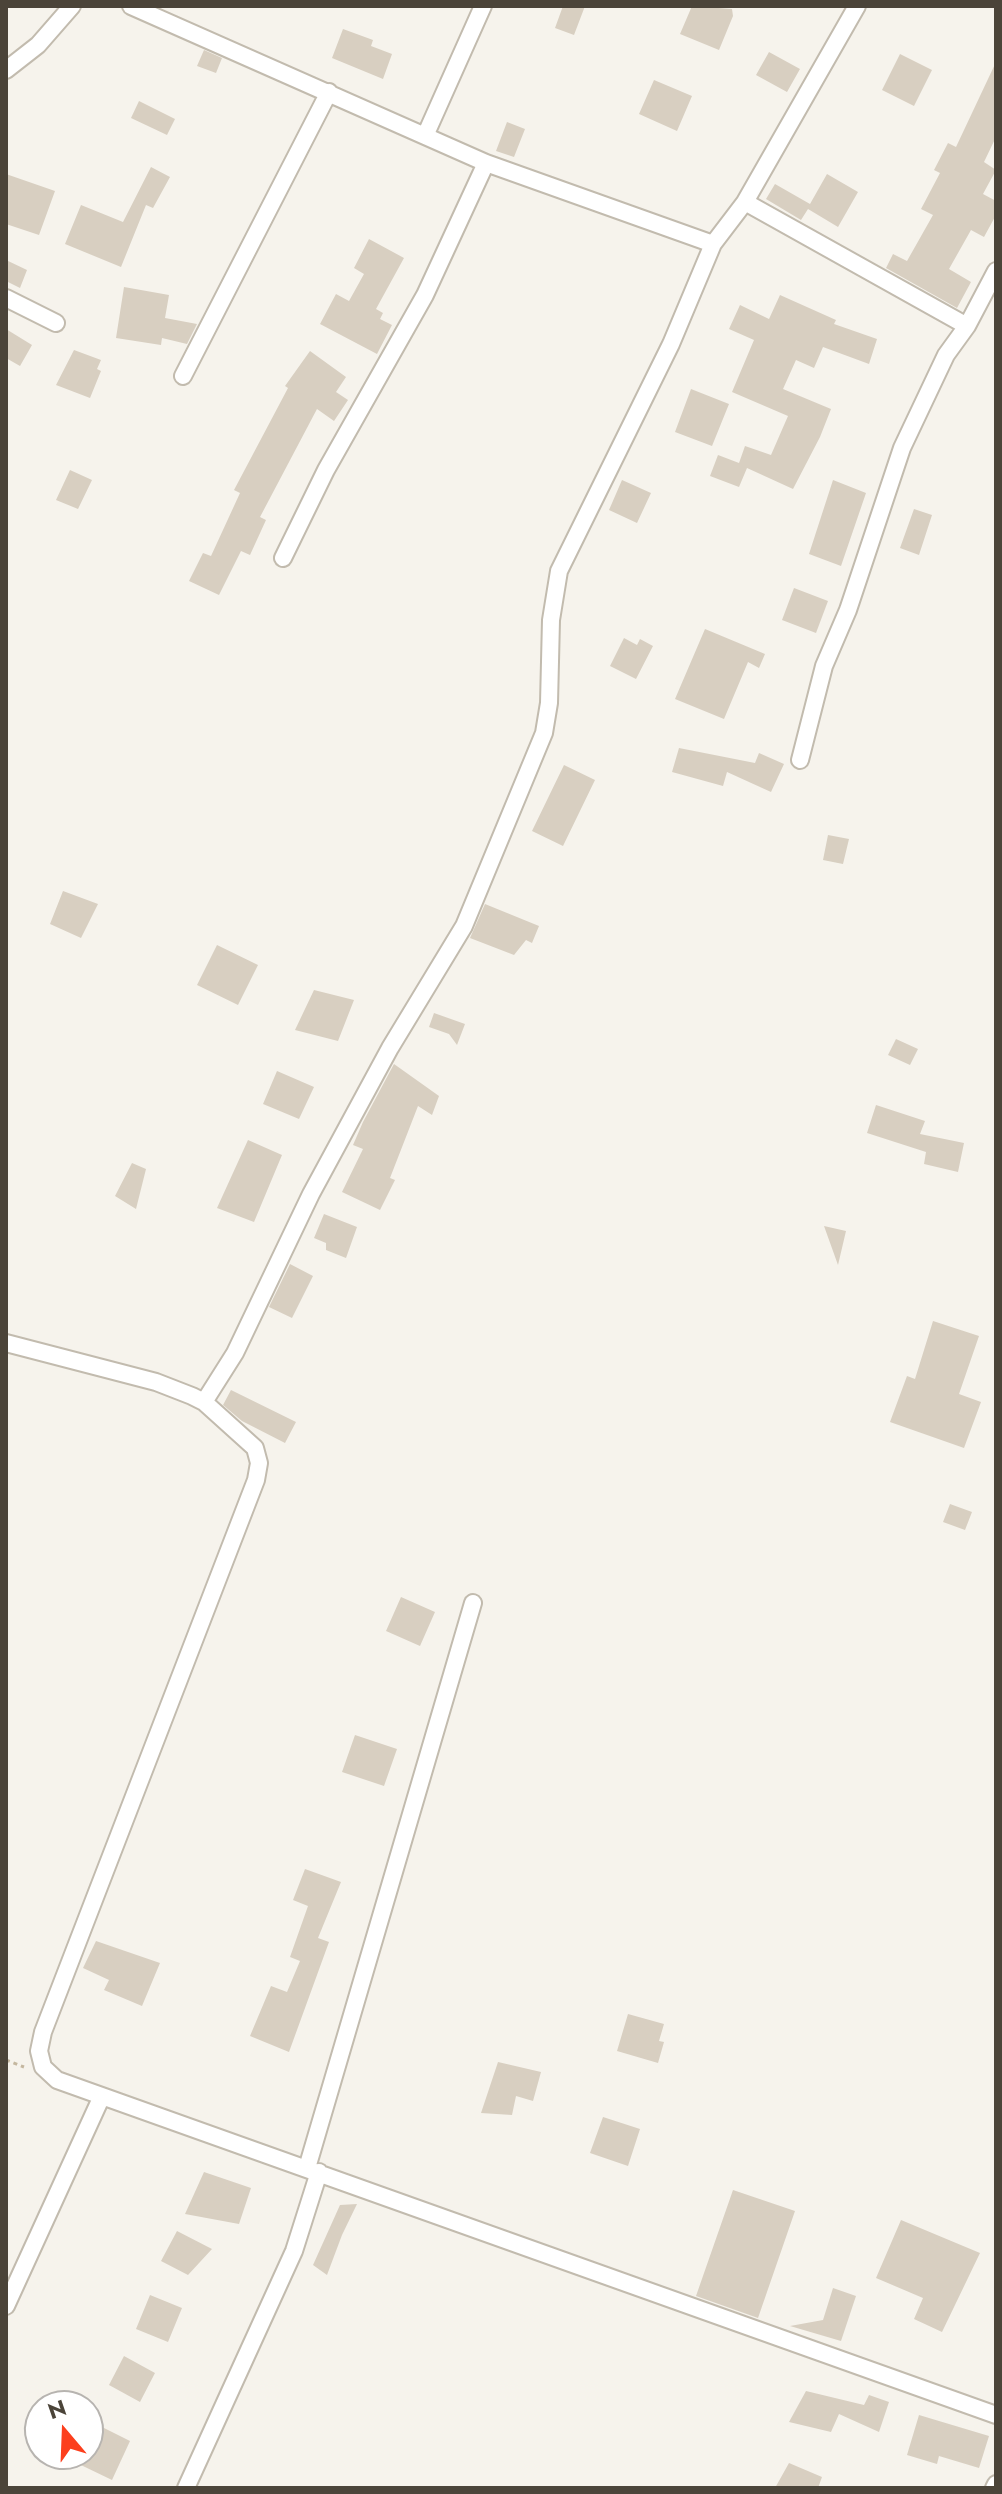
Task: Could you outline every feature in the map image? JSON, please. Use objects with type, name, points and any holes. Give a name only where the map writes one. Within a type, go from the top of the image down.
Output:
[{"type":"street","points":[[6,70],[38,45],[72,6]]},
{"type":"street","points":[[131,6],[486,163],[713,244]]},
{"type":"street","points":[[425,136],[483,6]]},
{"type":"street","points":[[204,1402],[235,1353],[311,1194],[383,1062],[464,926],[544,733],[549,703],[551,620],[559,571],[671,344],[713,244],[745,202],[857,6]]},
{"type":"street","points":[[183,376],[329,92]]},
{"type":"street","points":[[283,558],[326,470],[425,295],[486,163]]},
{"type":"street","points":[[745,202],[967,326]]},
{"type":"street","points":[[800,760],[820,679],[848,610],[902,448],[946,355],[994,280]]},
{"type":"street","points":[[6,298],[56,323]]},
{"type":"street","points":[[6,1343],[156,1382],[204,1402],[255,1448],[259,1463],[256,1480],[39,2051],[43,2067],[57,2080],[996,2415]]},
{"type":"street","points":[[186,2488],[294,2251],[313,2170],[473,1603]]},
{"type":"street","points":[[6,2306],[102,2096]]},
{"type":"building","points":[[563,6],[585,6],[574,35],[555,28]]},
{"type":"building","points":[[692,6],[732,9],[733,16],[719,50],[680,34]]},
{"type":"building","points":[[343,29],[373,40],[371,46],[392,54],[383,79],[332,58]]},
{"type":"building","points":[[204,50],[222,58],[216,73],[197,66]]},
{"type":"building","points":[[769,52],[800,69],[787,92],[756,75]]},
{"type":"building","points":[[900,54],[932,70],[914,106],[882,90]]},
{"type":"building","points":[[996,62],[996,137],[984,162],[996,170],[983,194],[996,201],[996,215],[984,237],[971,230],[949,269],[971,282],[957,308],[886,268],[893,254],[907,261],[933,215],[921,209],[940,173],[934,170],[948,143],[956,147]]},
{"type":"building","points":[[654,80],[692,96],[677,131],[639,114]]},
{"type":"building","points":[[139,101],[175,119],[167,135],[131,118]]},
{"type":"building","points":[[507,122],[525,129],[514,157],[496,151]]},
{"type":"building","points":[[151,167],[170,177],[153,208],[146,205],[121,267],[65,244],[81,205],[123,222]]},
{"type":"building","points":[[6,174],[55,191],[39,235],[6,224]]},
{"type":"building","points":[[827,174],[858,192],[838,227],[808,209],[801,220],[766,199],[775,184],[810,204]]},
{"type":"building","points":[[369,239],[404,258],[376,309],[383,313],[380,319],[392,325],[377,354],[320,324],[336,294],[349,301],[364,274],[354,268]]},
{"type":"building","points":[[6,260],[27,270],[20,288],[6,281]]},
{"type":"building","points":[[124,287],[169,295],[165,318],[197,324],[187,344],[162,338],[161,345],[116,338]]},
{"type":"building","points":[[780,295],[836,320],[834,324],[877,339],[869,364],[823,347],[814,368],[796,360],[783,389],[831,409],[820,437],[793,489],[747,468],[739,487],[710,476],[718,455],[739,463],[745,446],[771,455],[788,416],[732,392],[754,340],[729,329],[740,305],[769,319]]},
{"type":"building","points":[[6,329],[32,345],[20,366],[6,358]]},
{"type":"building","points":[[74,350],[101,360],[97,369],[101,371],[90,398],[56,385]]},
{"type":"building","points":[[310,351],[346,377],[336,392],[348,400],[334,421],[317,409],[260,517],[266,520],[250,555],[241,551],[219,595],[189,581],[203,553],[211,556],[240,493],[234,490],[288,388],[285,386]]},
{"type":"building","points":[[691,389],[729,404],[712,446],[675,432]]},
{"type":"building","points":[[70,470],[92,480],[78,509],[56,500]]},
{"type":"building","points":[[622,480],[651,493],[637,523],[609,510]]},
{"type":"building","points":[[833,480],[866,493],[841,566],[809,554]]},
{"type":"building","points":[[914,509],[932,515],[919,555],[900,548]]},
{"type":"building","points":[[794,588],[828,601],[816,633],[782,620]]},
{"type":"building","points":[[705,629],[765,654],[759,668],[748,662],[724,719],[675,699]]},
{"type":"building","points":[[624,638],[637,645],[640,639],[653,646],[636,679],[610,666]]},
{"type":"building","points":[[679,748],[755,763],[759,753],[784,764],[771,792],[727,772],[723,786],[672,772]]},
{"type":"building","points":[[564,765],[595,780],[563,846],[532,831]]},
{"type":"building","points":[[828,835],[849,839],[843,864],[823,860]]},
{"type":"building","points":[[63,891],[98,904],[81,938],[50,924]]},
{"type":"building","points":[[485,904],[539,926],[532,943],[526,940],[514,955],[470,938]]},
{"type":"building","points":[[217,945],[258,965],[238,1005],[197,985]]},
{"type":"building","points":[[314,990],[354,1000],[338,1041],[295,1030]]},
{"type":"building","points":[[434,1013],[465,1024],[457,1045],[449,1034],[429,1027]]},
{"type":"building","points":[[896,1039],[918,1049],[910,1065],[888,1055]]},
{"type":"building","points":[[394,1064],[439,1096],[432,1115],[418,1106],[390,1178],[395,1180],[380,1210],[342,1192],[363,1149],[353,1145]]},
{"type":"building","points":[[277,1071],[314,1087],[299,1119],[263,1104]]},
{"type":"building","points":[[876,1105],[925,1121],[920,1134],[964,1143],[958,1172],[924,1164],[926,1152],[867,1133]]},
{"type":"building","points":[[248,1140],[282,1155],[254,1222],[217,1208]]},
{"type":"building","points":[[132,1163],[146,1169],[136,1209],[115,1196]]},
{"type":"building","points":[[324,1214],[357,1227],[346,1258],[326,1250],[326,1243],[314,1238]]},
{"type":"building","points":[[824,1226],[846,1231],[838,1265]]},
{"type":"building","points":[[290,1264],[313,1276],[292,1318],[269,1307]]},
{"type":"building","points":[[933,1321],[979,1336],[959,1394],[981,1402],[964,1448],[890,1422],[907,1376],[915,1379]]},
{"type":"building","points":[[231,1390],[296,1422],[285,1443],[242,1421],[223,1405]]},
{"type":"building","points":[[950,1504],[972,1512],[965,1530],[943,1522]]},
{"type":"building","points":[[401,1597],[435,1612],[420,1646],[386,1631]]},
{"type":"building","points":[[355,1735],[397,1749],[384,1786],[342,1772]]},
{"type":"building","points":[[305,1869],[341,1882],[318,1938],[329,1942],[289,2052],[250,2036],[271,1986],[287,1992],[300,1961],[290,1957],[308,1906],[293,1900]]},
{"type":"building","points":[[96,1941],[160,1963],[142,2006],[104,1990],[109,1980],[83,1968]]},
{"type":"building","points":[[628,2014],[664,2024],[659,2041],[664,2042],[658,2063],[617,2051]]},
{"type":"building","points":[[498,2062],[541,2072],[533,2101],[516,2096],[512,2115],[481,2113]]},
{"type":"building","points":[[603,2117],[640,2129],[628,2166],[590,2153]]},
{"type":"building","points":[[204,2172],[251,2188],[239,2224],[185,2214]]},
{"type":"building","points":[[733,2190],[795,2211],[758,2318],[696,2296]]},
{"type":"building","points":[[357,2204],[327,2275],[313,2265],[340,2205]]},
{"type":"building","points":[[901,2220],[980,2253],[942,2332],[914,2319],[923,2298],[876,2278]]},
{"type":"building","points":[[177,2231],[212,2249],[188,2275],[161,2261]]},
{"type":"building","points":[[833,2288],[856,2296],[841,2341],[790,2326],[823,2320]]},
{"type":"building","points":[[150,2295],[182,2308],[168,2342],[136,2329]]},
{"type":"building","points":[[124,2356],[155,2373],[140,2402],[109,2385]]},
{"type":"building","points":[[806,2391],[864,2405],[869,2395],[889,2402],[879,2432],[839,2414],[831,2432],[789,2422]]},
{"type":"building","points":[[919,2415],[989,2436],[979,2468],[939,2456],[937,2464],[907,2455]]},
{"type":"building","points":[[104,2428],[130,2441],[112,2480],[91,2470],[104,2470]]},
{"type":"building","points":[[789,2463],[822,2477],[818,2488],[775,2488]]}]
